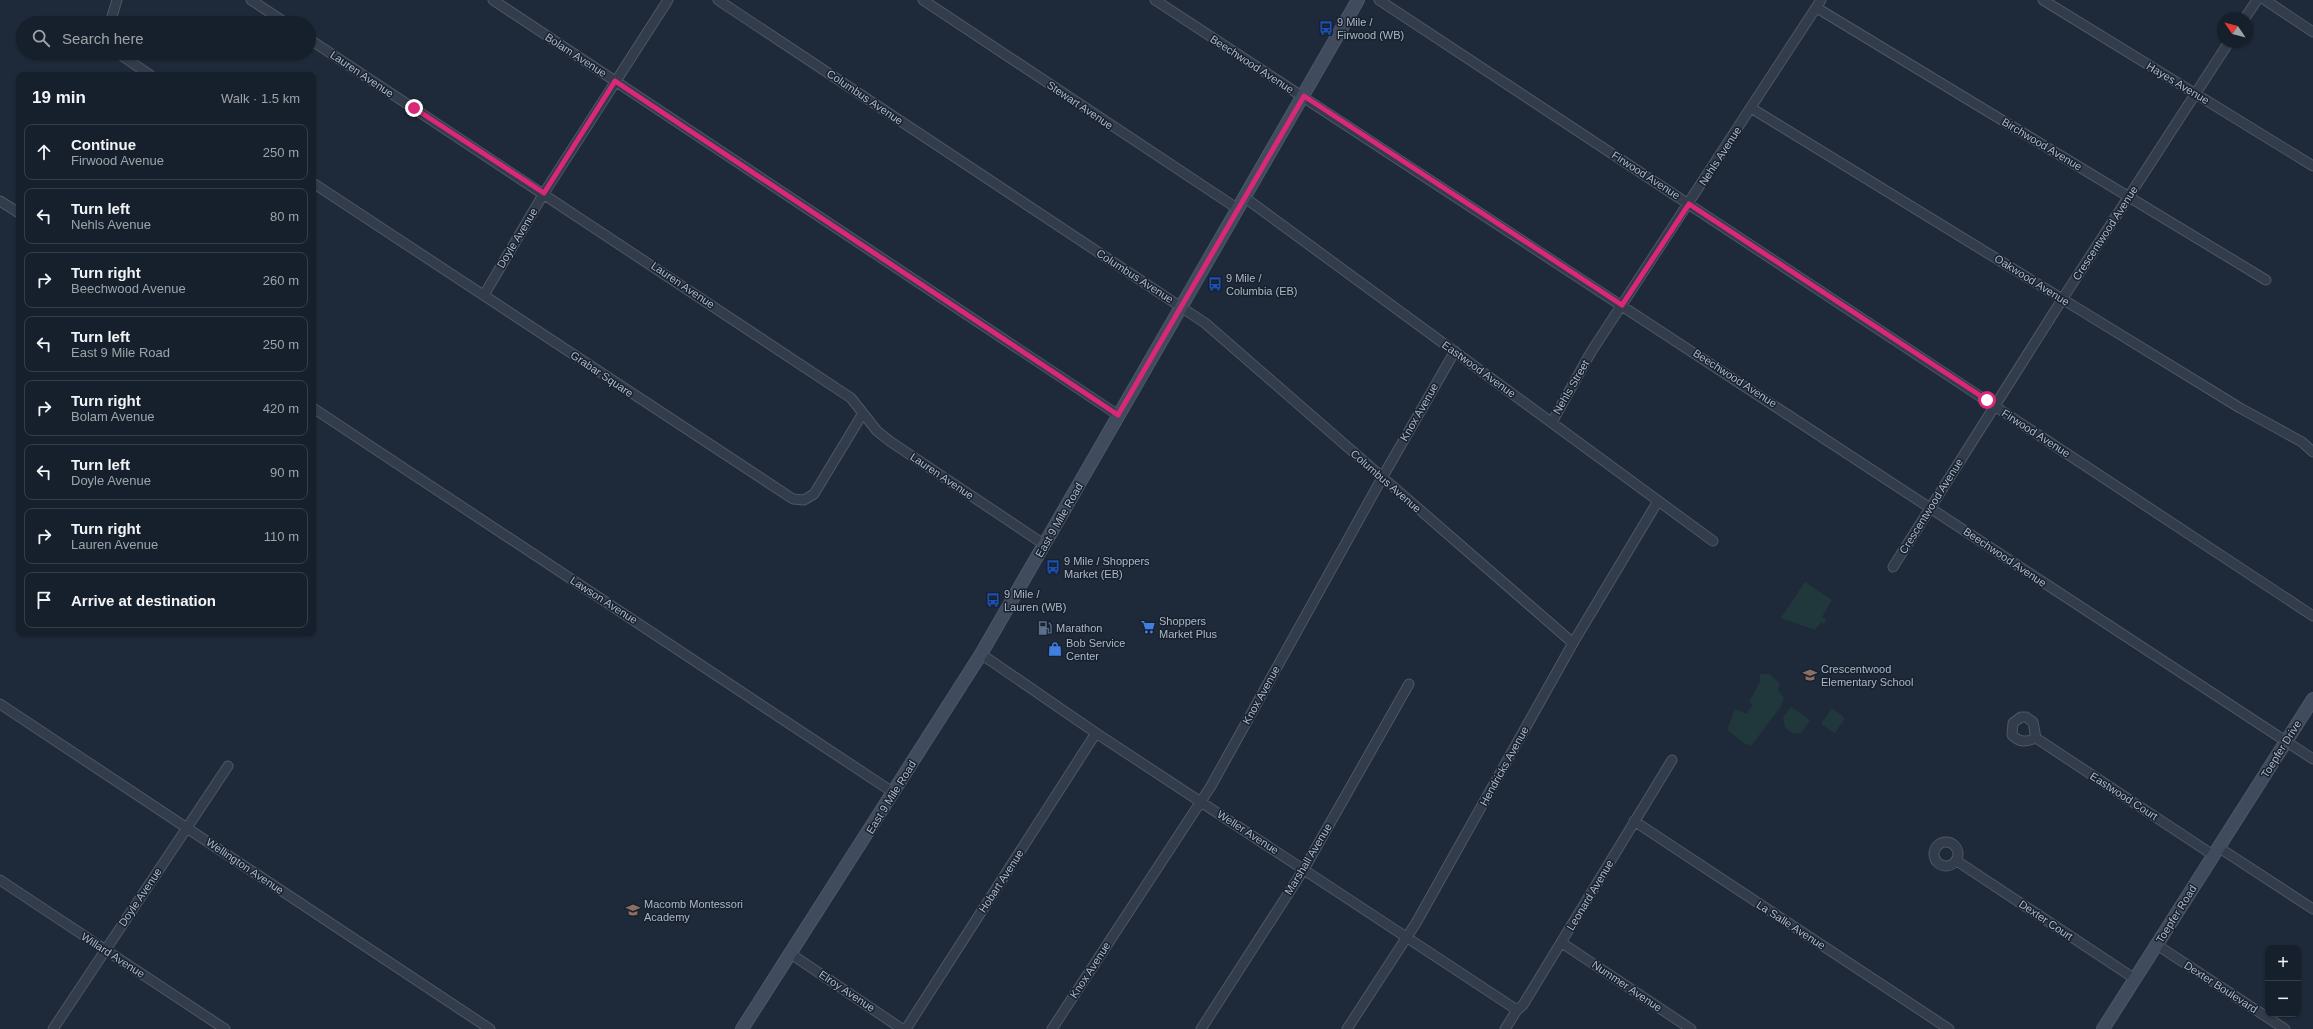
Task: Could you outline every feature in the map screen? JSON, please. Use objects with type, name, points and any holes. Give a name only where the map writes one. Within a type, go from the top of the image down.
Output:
[{"type":"main road","name":"East 9 Mile Road","points":[[742,1029],[894,793],[981,654],[1358,0]]},
{"type":"main road","name":"Toepfer Drive","points":[[2249,800],[2313,699]]},
{"type":"main road","name":"Toepfer Road","points":[[2103,1029],[2249,800]]},
{"type":"street","points":[[112,16],[117,0]]},
{"type":"street","points":[[251,0],[275,16]]},
{"type":"street","name":"Bolam Avenue","points":[[493,0],[1118,415]]},
{"type":"street","name":"Doyle Avenue","points":[[484,295],[544,193],[668,0]]},
{"type":"street","name":"Columbus Avenue","points":[[718,0],[1182,307],[1211,328],[1573,643]]},
{"type":"street","name":"Stewart Avenue","points":[[923,0],[1238,209]]},
{"type":"street","name":"Beechwood Avenue","points":[[1155,0],[1288,89],[1304,96],[1930,506],[2313,759]]},
{"type":"street","name":"Firwood Avenue","points":[[1379,0],[2313,616]]},
{"type":"street","name":"Hayes Avenue","points":[[2043,0],[2313,166]]},
{"type":"street","points":[[2249,12],[2257,0]]},
{"type":"street","points":[[2265,0],[2313,32]]},
{"type":"street","name":"Nehls Avenue","points":[[1592,352],[1819,4]]},
{"type":"street","name":"Birchwood Avenue","points":[[1819,4],[2266,280]]},
{"type":"street","name":"Lauren Avenue","points":[[316,43],[851,398],[877,431],[891,442],[1045,545]]},
{"type":"street","name":"Crescentwood Avenue","points":[[1893,567],[2062,298],[2130,197],[2225,48]]},
{"type":"street","points":[[128,60],[146,72]]},
{"type":"street","name":"Oakwood Avenue","points":[[1751,108],[2240,408],[2302,442],[2313,452]]},
{"type":"street","name":"Grabar Square","points":[[316,185],[782,493],[799,501],[809,498],[817,491],[863,413]]},
{"type":"street","name":"Eastwood Avenue","points":[[1244,198],[1713,541]]},
{"type":"street","points":[[0,201],[16,211]]},
{"type":"street","name":"Knox Avenue","points":[[1052,1029],[1201,801],[1454,351]]},
{"type":"street","name":"Nehls Street","points":[[1552,422],[1592,352]]},
{"type":"street","name":"Lawson Avenue","points":[[316,410],[894,793]]},
{"type":"street","name":"Hendricks Avenue","points":[[1347,1029],[1416,923],[1573,643],[1658,501]]},
{"type":"street","name":"Weller Avenue","points":[[981,654],[1096,733],[1517,1010]]},
{"type":"street","name":"Marshall Avenue","points":[[1201,1029],[1304,869],[1409,684]]},
{"type":"street","name":"Wellington Avenue","points":[[0,704],[490,1029]]},
{"type":"street","name":"Hobart Avenue","points":[[906,1029],[1096,733]]},
{"type":"street","name":"Eastwood Court","points":[[2036,738],[2216,851],[2313,909]]},
{"type":"street","name":"Leonard Avenue","points":[[1505,1029],[1517,1010],[1523,1005],[1562,943],[1672,760]]},
{"type":"street","name":"Doyle Avenue","points":[[53,1029],[228,766]]},
{"type":"street","name":"La Salle Avenue","points":[[1634,821],[1949,1029]]},
{"type":"street","name":"Dexter Court","points":[[1957,861],[2135,979]]},
{"type":"street","name":"Willard Avenue","points":[[0,880],[225,1029]]},
{"type":"street","name":"Nummer Avenue","points":[[1562,943],[1691,1029]]},
{"type":"street","name":"Dexter Boulevard","points":[[2157,945],[2285,1029]]},
{"type":"street","name":"Elroy Avenue","points":[[791,954],[902,1029]]},
{"type":"green space","points":[[1805,582],[1832,600],[1822,617],[1826,620],[1824,624],[1821,622],[1815,630],[1781,618]]},
{"type":"green space","points":[[1761,674],[1770,674],[1780,684],[1778,690],[1784,698],[1781,706],[1751,746],[1744,743],[1727,730],[1735,709],[1746,714],[1753,705],[1749,702],[1761,680],[1759,676]]},
{"type":"green space","points":[[1791,707],[1810,720],[1802,732],[1794,734],[1785,728],[1783,717]]},
{"type":"green space","points":[[1832,708],[1845,718],[1835,733],[1821,724]]},
{"type":"place","name":"9 Mile / Firwood (WB)","points":[[1326,28]]},
{"type":"place","name":"9 Mile / Columbia (EB)","points":[[1215,284]]},
{"type":"place","name":"9 Mile / Shoppers Market (EB)","points":[[1053,567]]},
{"type":"place","name":"9 Mile / Lauren (WB)","points":[[993,600]]},
{"type":"place","name":"Shoppers Market Plus","points":[[1148,627]]},
{"type":"place","name":"Marathon","points":[[1045,628]]},
{"type":"place","name":"Bob Service Center","points":[[1055,649]]},
{"type":"place","name":"Crescentwood Elementary School","points":[[1810,675]]},
{"type":"place","name":"Macomb Montessori Academy","points":[[633,910]]},
{"type":"route","points":[[414,108],[544,193],[615,81],[1118,415],[1304,96],[1622,305],[1689,204],[1987,400]]}]
